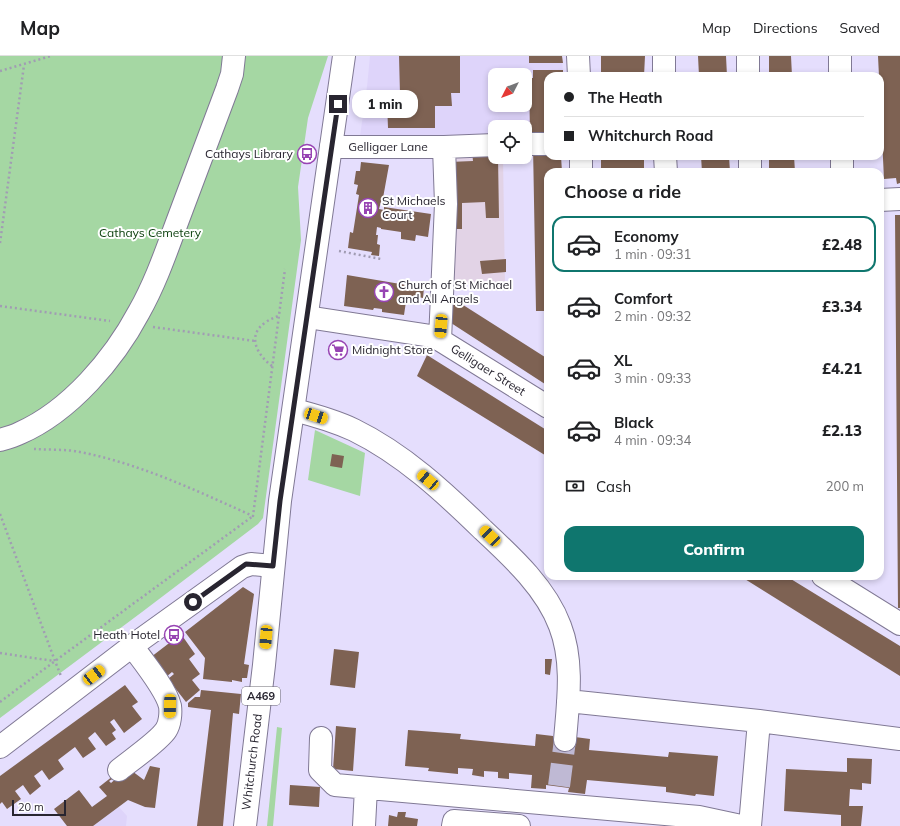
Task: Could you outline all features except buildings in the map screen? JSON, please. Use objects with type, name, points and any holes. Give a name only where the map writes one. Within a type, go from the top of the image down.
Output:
[{"type":"street","points":[[0,440],[20,433],[36,424],[74,396],[93,378],[108,360],[140,311],[167,250],[228,89],[232,74],[234,56]]},
{"type":"street","name":"Whitchurch Road","points":[[245,826],[264,665],[280,501],[344,56]]},
{"type":"street","points":[[578,56],[579,72]]},
{"type":"street","points":[[664,56],[664,72]]},
{"type":"street","points":[[748,56],[748,72]]},
{"type":"street","points":[[840,56],[840,72]]},
{"type":"street","points":[[532,144],[544,144]]},
{"type":"street","name":"Gelligaer Lane","points":[[331,147],[444,147],[488,145]]},
{"type":"street","name":"Gelligaer Lane","points":[[440,340],[446,204],[444,147]]},
{"type":"street","points":[[884,200],[900,200]]},
{"type":"street","name":"Gelligaer Street","points":[[307,317],[431,336],[440,340],[544,405]]},
{"type":"street","points":[[294,410],[354,430],[398,456],[438,488],[514,560],[542,594],[560,626],[567,655],[568,701],[565,740]]},
{"type":"street","points":[[0,747],[132,646],[242,567],[251,564],[273,566]]},
{"type":"street","points":[[836,580],[848,584],[900,624]]},
{"type":"street","points":[[118,770],[157,739],[166,730],[170,719],[170,706],[162,690],[132,646]]},
{"type":"street","points":[[568,701],[759,721],[900,739]]},
{"type":"street","points":[[750,826],[759,721]]},
{"type":"street","points":[[322,738],[320,770],[335,785],[496,799],[658,820],[699,817],[741,826]]},
{"type":"street","points":[[364,826],[366,788]]},
{"type":"street","points":[[494,825],[496,799]]},
{"type":"street","points":[[453,826],[454,822],[519,826]]},
{"type":"path","points":[[0,71],[51,56]]},
{"type":"path","points":[[0,243],[24,65]]},
{"type":"path","points":[[339,251],[382,258]]},
{"type":"path","points":[[0,702],[253,516],[285,269]]},
{"type":"path","points":[[272,366],[266,362],[257,350],[255,341],[260,328],[266,322],[279,316]]},
{"type":"path","points":[[32,449],[79,452],[125,463],[183,485],[253,516]]},
{"type":"path","points":[[0,514],[54,661]]},
{"type":"path","points":[[0,653],[54,661]]},
{"type":"shaded area","points":[[370,56],[562,56],[563,72],[544,72],[544,141],[532,141],[532,120],[488,120],[488,141],[359,143]]},
{"type":"shaded area","points":[[458,151],[488,156],[488,164],[503,164],[505,286],[498,286],[490,280],[486,281],[483,287],[450,280],[452,160]]},
{"type":"shaded area","points":[[119,807],[127,816],[126,826],[93,826]]},
{"type":"green space","name":"Cathays Cemetery","points":[[0,56],[328,56],[308,118],[298,187],[301,240],[263,518],[258,524],[0,718]]},
{"type":"green space","points":[[315,430],[365,453],[360,496],[308,480]]},
{"type":"green space","points":[[277,727],[282,728],[273,826],[267,826]]},
{"type":"tunnel","points":[[559,786],[565,740]]},
{"type":"place","name":"Cathays Library","points":[[307,154]]},
{"type":"place","name":"St Michaels Court","points":[[368,208]]},
{"type":"place","name":"Church of St Michael and All Angels","points":[[384,292]]},
{"type":"place","name":"Midnight Store","points":[[338,350]]},
{"type":"place","name":"Heath Hotel","points":[[174,635]]},
{"type":"route","points":[[193,602],[246,564],[273,566],[280,501],[338,104]]}]
